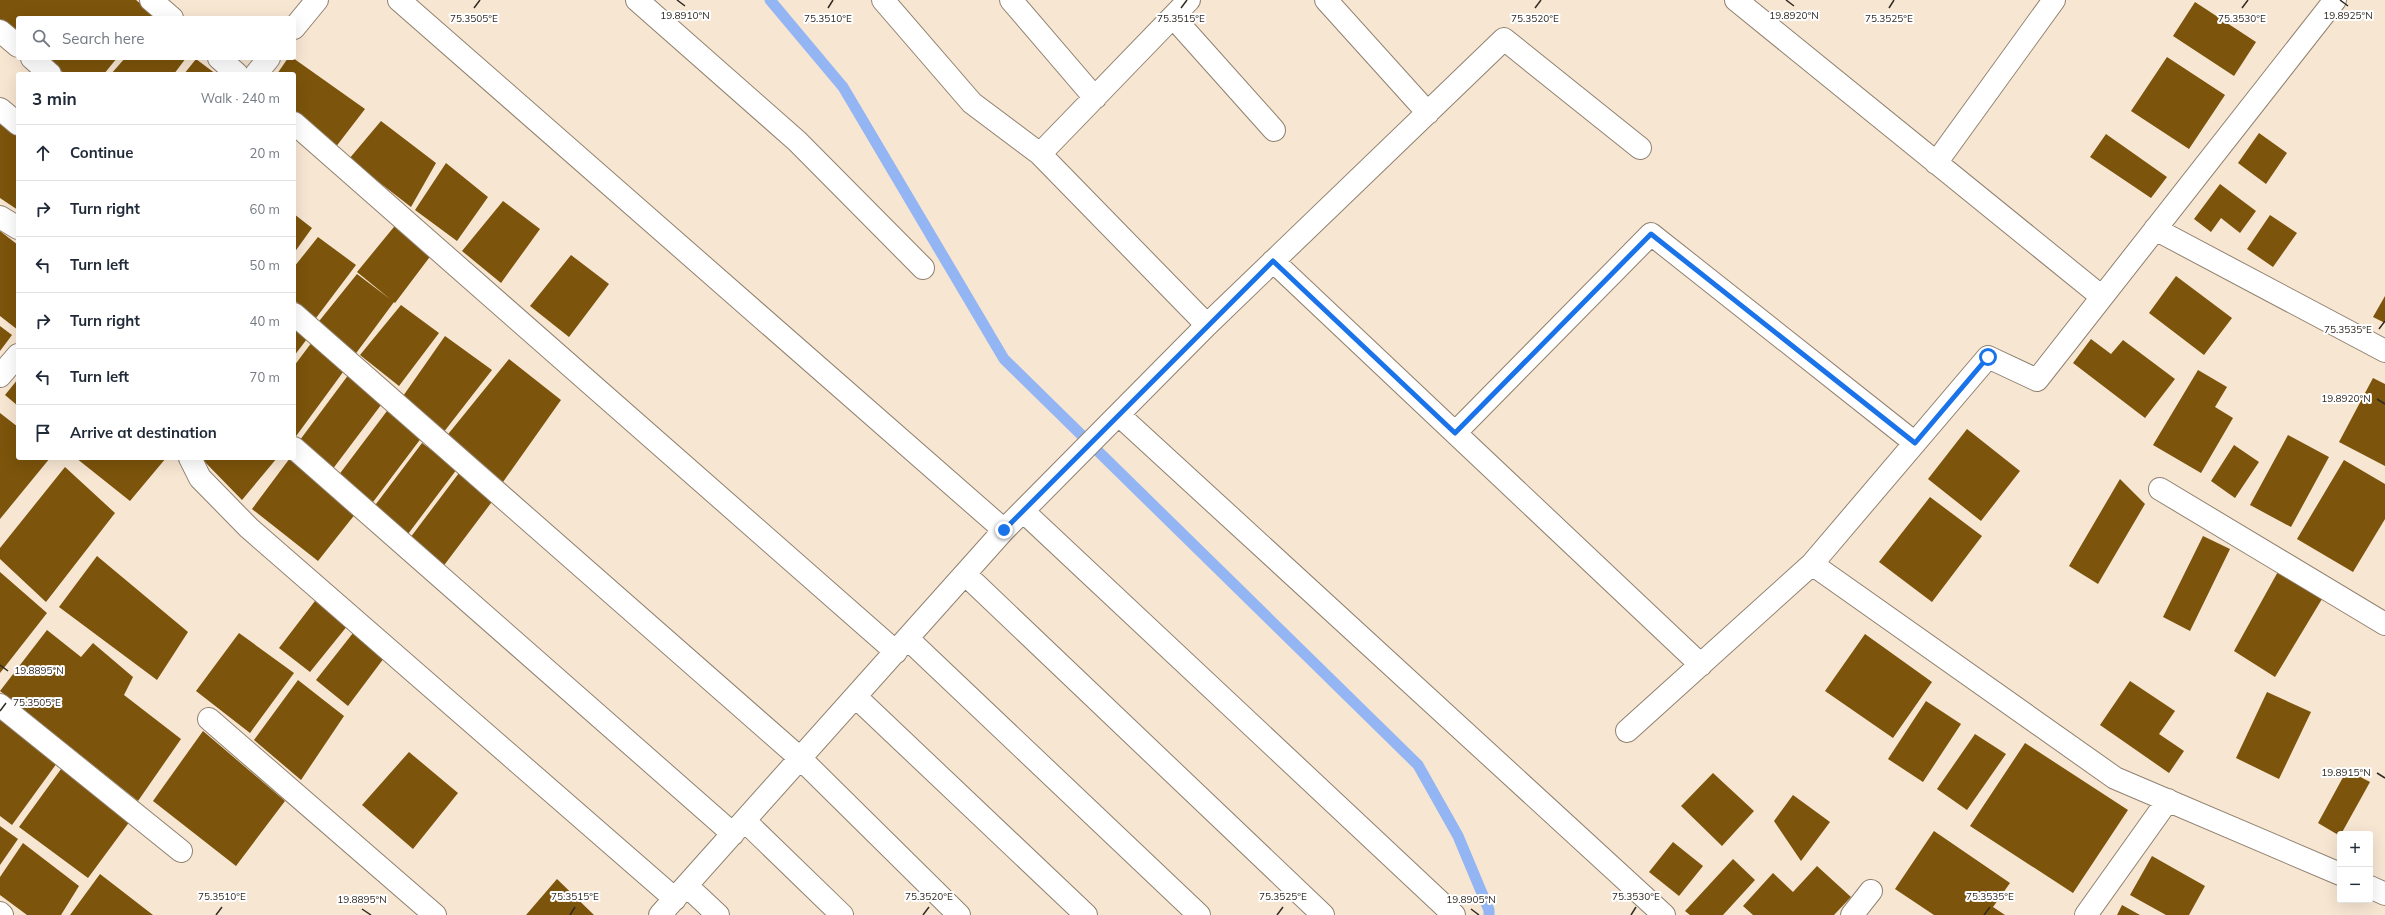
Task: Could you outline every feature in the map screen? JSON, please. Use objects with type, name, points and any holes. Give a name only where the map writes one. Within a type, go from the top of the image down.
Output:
[{"type":"street","points":[[151,0],[170,16]]},
{"type":"street","points":[[296,26],[317,0]]},
{"type":"street","points":[[399,0],[1004,530]]},
{"type":"street","points":[[637,0],[797,141],[922,268]]},
{"type":"street","points":[[883,0],[972,102],[1040,154],[1208,325]]},
{"type":"street","points":[[1011,0],[1095,98]]},
{"type":"street","points":[[1040,154],[1189,0]]},
{"type":"street","points":[[1326,0],[1428,113]]},
{"type":"street","points":[[1736,0],[2102,297]]},
{"type":"street","points":[[1936,163],[2054,0]]},
{"type":"street","points":[[1627,731],[1812,564],[1988,357],[2037,380],[2334,0]]},
{"type":"street","points":[[1173,17],[1274,130]]},
{"type":"street","points":[[0,31],[16,44]]},
{"type":"street","points":[[660,915],[902,646],[1004,530],[1115,421],[1208,325],[1273,261],[1504,39],[1640,148]]},
{"type":"street","points":[[34,60],[48,72]]},
{"type":"street","points":[[221,60],[235,72]]},
{"type":"street","points":[[258,72],[267,60]]},
{"type":"street","points":[[0,110],[16,122]]},
{"type":"street","points":[[296,125],[902,646],[1199,915]]},
{"type":"street","points":[[0,217],[16,227]]},
{"type":"street","points":[[2155,230],[2385,351]]},
{"type":"street","points":[[1455,433],[1651,234],[1915,443]]},
{"type":"street","points":[[1273,261],[1701,665]]},
{"type":"street","points":[[296,316],[801,759],[959,915]]},
{"type":"street","points":[[0,376],[16,357]]},
{"type":"street","points":[[1115,421],[1664,915]]},
{"type":"street","points":[[296,450],[842,915]]},
{"type":"street","points":[[191,460],[200,478],[249,528],[681,892],[718,915]]},
{"type":"street","points":[[2160,489],[2385,624]]},
{"type":"street","points":[[1023,511],[1454,915]]},
{"type":"street","points":[[1812,564],[2114,778],[2337,873]]},
{"type":"street","points":[[966,574],[1323,915]]},
{"type":"street","points":[[856,697],[1086,915]]},
{"type":"street","points":[[0,705],[181,851]]},
{"type":"street","points":[[209,719],[435,915]]},
{"type":"street","points":[[2086,915],[2168,800]]},
{"type":"street","points":[[2373,888],[2385,894]]},
{"type":"street","points":[[1852,915],[1871,891]]},
{"type":"building","points":[[0,0],[136,0],[153,14],[152,16],[16,16],[16,32],[0,19]]},
{"type":"building","points":[[2195,2],[2256,42],[2234,76],[2173,36]]},
{"type":"building","points":[[2167,57],[2225,95],[2189,149],[2131,111]]},
{"type":"building","points":[[48,60],[115,60],[106,72],[63,72]]},
{"type":"building","points":[[123,60],[184,60],[176,72],[113,72]]},
{"type":"building","points":[[195,60],[197,60],[213,72],[186,72]]},
{"type":"building","points":[[287,60],[296,60],[365,109],[335,148],[296,115],[296,72],[278,72]]},
{"type":"building","points":[[381,121],[436,163],[411,207],[349,159]]},
{"type":"building","points":[[0,123],[16,135],[16,209],[0,198]]},
{"type":"building","points":[[2259,133],[2287,153],[2266,184],[2238,163]]},
{"type":"building","points":[[2106,134],[2167,177],[2151,198],[2090,157]]},
{"type":"building","points":[[446,163],[488,197],[457,241],[415,210]]},
{"type":"building","points":[[2220,184],[2256,211],[2240,233],[2221,218],[2211,232],[2194,219]]},
{"type":"building","points":[[503,201],[540,229],[501,283],[462,251]]},
{"type":"building","points":[[2270,215],[2297,233],[2273,267],[2247,249]]},
{"type":"building","points":[[296,216],[312,228],[296,250]]},
{"type":"building","points":[[398,222],[435,250],[395,303],[357,272]]},
{"type":"building","points":[[0,231],[16,243],[16,328],[0,316]]},
{"type":"building","points":[[318,237],[356,265],[316,318],[296,302],[296,264]]},
{"type":"building","points":[[571,255],[609,284],[569,337],[530,306]]},
{"type":"building","points":[[357,274],[394,302],[354,356],[316,325]]},
{"type":"building","points":[[2176,276],[2232,318],[2204,355],[2149,313]]},
{"type":"building","points":[[2385,296],[2385,323],[2373,317]]},
{"type":"building","points":[[401,305],[439,333],[399,386],[360,355]]},
{"type":"building","points":[[296,324],[310,335],[296,353]]},
{"type":"building","points":[[0,326],[12,335],[0,351]]},
{"type":"building","points":[[445,336],[492,370],[443,433],[401,399]]},
{"type":"building","points":[[2091,339],[2111,354],[2123,340],[2175,379],[2145,418],[2073,363]]},
{"type":"building","points":[[312,342],[346,368],[296,436],[296,363]]},
{"type":"building","points":[[509,359],[561,400],[503,482],[445,438]]},
{"type":"building","points":[[2198,370],[2227,387],[2215,407],[2233,418],[2201,473],[2153,445]]},
{"type":"building","points":[[349,374],[384,401],[332,470],[297,444]]},
{"type":"building","points":[[2373,378],[2385,384],[2385,466],[2339,442]]},
{"type":"building","points":[[16,381],[16,404],[5,395]]},
{"type":"building","points":[[387,411],[422,437],[370,506],[335,480]]},
{"type":"building","points":[[0,413],[16,425],[16,460],[48,460],[0,519]]},
{"type":"building","points":[[1967,429],[2020,471],[1981,521],[1928,479]]},
{"type":"building","points":[[2288,435],[2329,457],[2291,527],[2250,505]]},
{"type":"building","points":[[422,443],[457,469],[405,538],[370,512]]},
{"type":"building","points":[[2234,445],[2259,462],[2235,498],[2211,481]]},
{"type":"building","points":[[79,460],[164,460],[130,501]]},
{"type":"building","points":[[203,460],[275,460],[242,500]]},
{"type":"building","points":[[289,460],[292,460],[356,513],[318,561],[252,509]]},
{"type":"building","points":[[2344,460],[2385,484],[2385,519],[2353,572],[2297,539]]},
{"type":"building","points":[[65,467],[115,513],[46,602],[0,559],[0,548]]},
{"type":"building","points":[[459,473],[494,499],[442,568],[407,542]]},
{"type":"building","points":[[2120,479],[2145,504],[2098,584],[2069,566]]},
{"type":"building","points":[[1930,497],[1982,536],[1932,602],[1879,562]]},
{"type":"building","points":[[2203,536],[2230,549],[2190,631],[2163,617]]},
{"type":"building","points":[[97,556],[188,632],[157,680],[59,607]]},
{"type":"building","points":[[2280,568],[2325,594],[2275,677],[2234,651]]},
{"type":"building","points":[[0,572],[47,613],[0,673]]},
{"type":"building","points":[[318,597],[348,625],[310,672],[279,648]]},
{"type":"building","points":[[47,630],[81,657],[93,643],[133,677],[124,695],[181,739],[138,801],[0,691]]},
{"type":"building","points":[[239,633],[294,673],[250,733],[196,691]]},
{"type":"building","points":[[353,633],[384,658],[348,706],[316,680]]},
{"type":"building","points":[[1865,634],[1932,682],[1893,738],[1825,691]]},
{"type":"building","points":[[298,680],[344,716],[301,780],[254,740]]},
{"type":"building","points":[[2130,681],[2175,711],[2159,734],[2184,751],[2169,773],[2100,725]]},
{"type":"building","points":[[2267,692],[2311,712],[2279,779],[2236,758]]},
{"type":"building","points":[[1926,701],[1961,724],[1923,782],[1888,759]]},
{"type":"building","points":[[0,720],[57,763],[12,825],[0,816]]},
{"type":"building","points":[[203,731],[285,801],[236,866],[153,801]]},
{"type":"building","points":[[1975,734],[2006,754],[1967,810],[1937,789]]},
{"type":"building","points":[[2025,743],[2128,810],[2073,893],[1970,826]]},
{"type":"building","points":[[409,752],[458,793],[413,849],[362,805]]},
{"type":"building","points":[[64,765],[133,817],[88,878],[19,827]]},
{"type":"building","points":[[2347,770],[2370,782],[2343,831],[2337,831],[2337,834],[2318,823]]},
{"type":"building","points":[[1713,773],[1754,811],[1722,846],[1681,806]]},
{"type":"building","points":[[1793,795],[1830,822],[1801,861],[1774,821]]},
{"type":"building","points":[[0,826],[18,839],[0,865]]},
{"type":"building","points":[[1934,831],[2010,883],[1993,907],[2005,915],[1934,915],[1895,889]]},
{"type":"building","points":[[1673,842],[1703,866],[1679,896],[1649,872]]},
{"type":"building","points":[[23,843],[79,886],[61,915],[27,915],[0,895],[0,877]]},
{"type":"building","points":[[2152,856],[2205,886],[2189,915],[2166,915],[2130,895]]},
{"type":"building","points":[[1733,859],[1755,880],[1723,915],[1690,915],[1685,911]]},
{"type":"building","points":[[1817,866],[1851,897],[1834,915],[1753,915],[1743,906],[1773,873],[1793,892]]},
{"type":"building","points":[[100,874],[153,915],[70,915]]},
{"type":"building","points":[[557,879],[594,915],[526,915]]},
{"type":"building","points":[[2122,905],[2140,915],[2117,915]]},
{"type":"waterway","points":[[770,0],[843,87],[1004,359],[1418,765],[1458,836],[1489,910],[1489,915]]},
{"type":"route","points":[[1004,530],[1120,416],[1208,325],[1273,261],[1455,433],[1651,234],[1915,443],[1988,357]]}]
